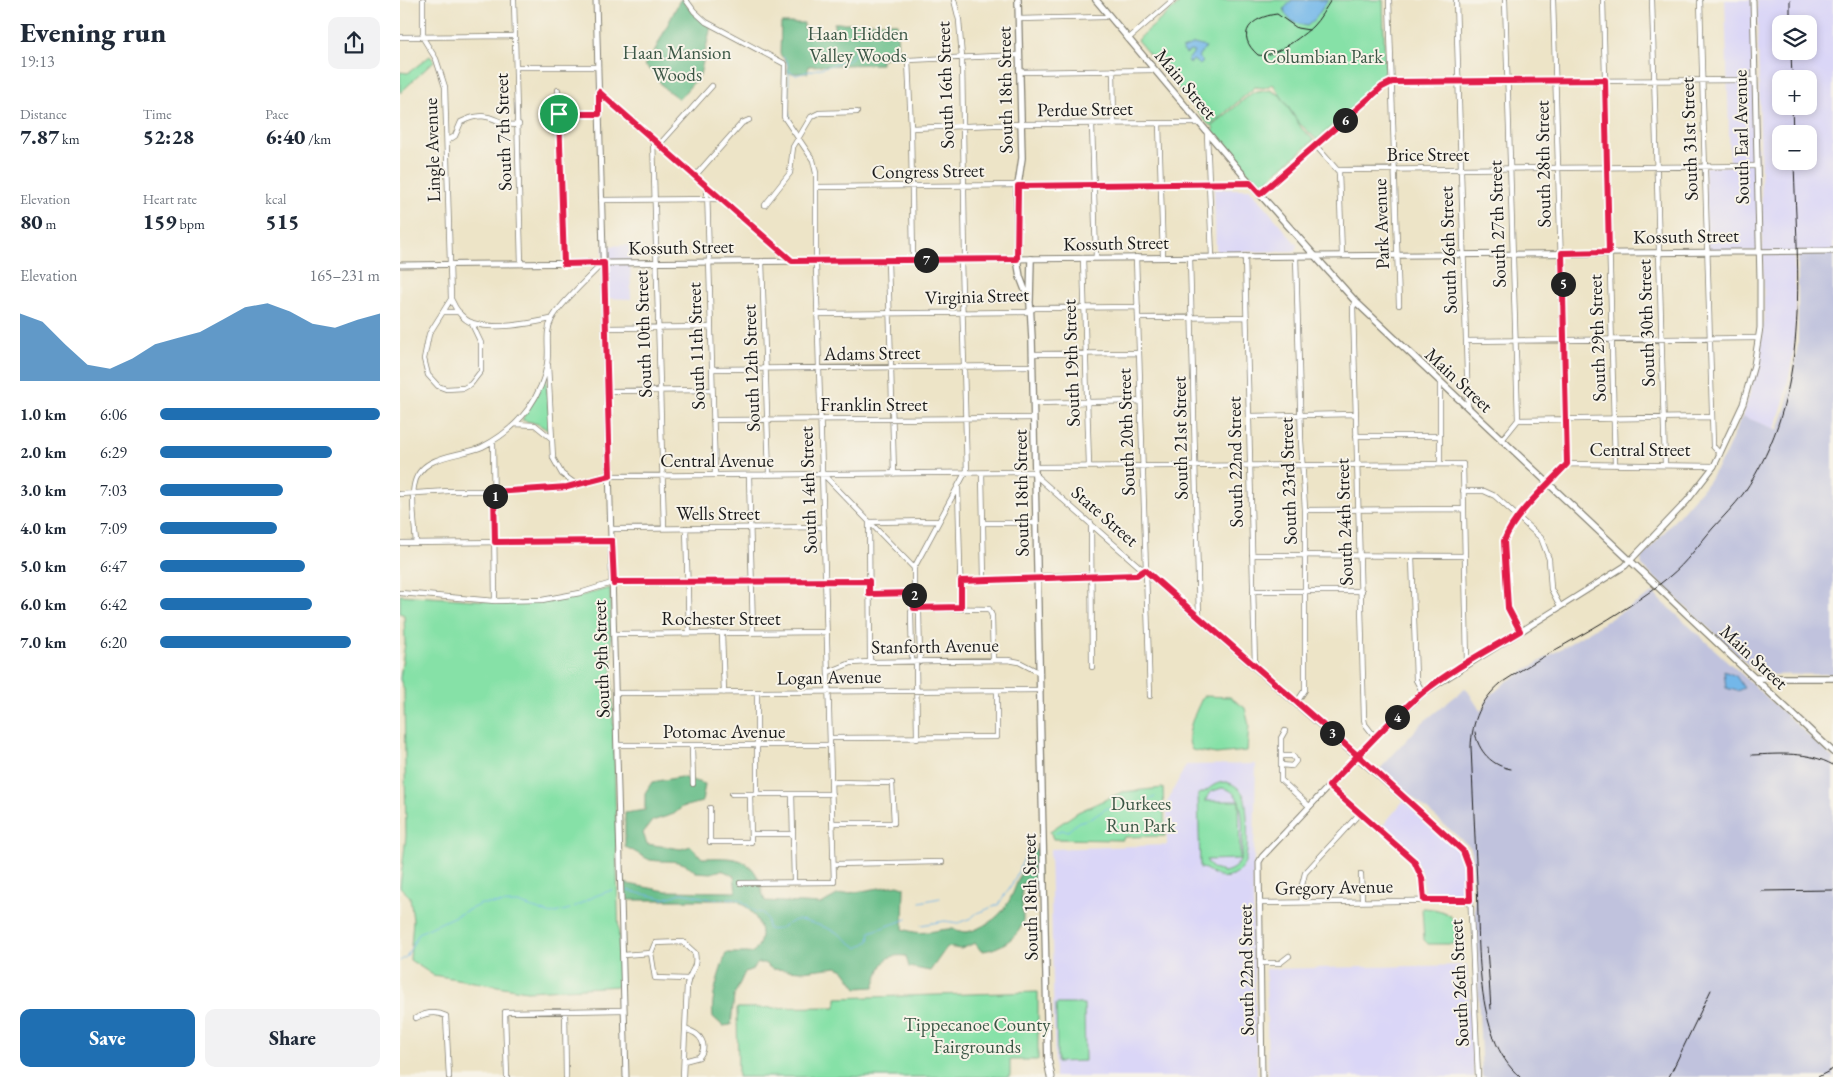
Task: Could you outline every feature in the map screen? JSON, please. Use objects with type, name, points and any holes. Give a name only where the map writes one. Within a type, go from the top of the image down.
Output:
[{"type":"main road","name":"South 18th Street","points":[[1018,0],[1022,158],[1018,186],[1017,259],[1020,277],[1030,303],[1031,311],[1048,1061]]},
{"type":"main road","name":"Main Street","points":[[1096,0],[1250,183],[1356,302],[1468,410],[1833,752]]},
{"type":"main road","points":[[1030,259],[1030,303]]},
{"type":"main road","points":[[1755,678],[1833,678]]},
{"type":"main road","points":[[1048,1061],[1049,1077]]},
{"type":"street","points":[[423,0],[424,39]]},
{"type":"street","name":"South 7th Street","points":[[514,0],[522,264]]},
{"type":"street","name":"South 9th Street","points":[[596,0],[614,583],[626,1077]]},
{"type":"street","name":"South 14th Street","points":[[686,0],[706,22],[782,60],[785,64],[784,117],[813,160],[816,187],[817,314],[834,882],[794,882]]},
{"type":"street","name":"South 16th Street","points":[[954,0],[959,20],[962,58],[964,186],[962,312],[966,473]]},
{"type":"street","points":[[1128,39],[1167,2],[1173,0]]},
{"type":"street","name":"Park Avenue","points":[[1389,0],[1399,304]]},
{"type":"street","name":"South 26th Street","points":[[1456,0],[1468,410]]},
{"type":"street","name":"South 27th Street","points":[[1505,0],[1518,420]]},
{"type":"street","name":"South 28th Street","points":[[1553,0],[1567,464]]},
{"type":"street","name":"South 29th Street","points":[[1603,0],[1615,465]]},
{"type":"street","name":"South 30th Street","points":[[1652,0],[1665,465]]},
{"type":"street","name":"South 31st Street","points":[[1700,0],[1713,446],[1720,454]]},
{"type":"street","name":"South Earl Avenue","points":[[1259,862],[1357,755],[1423,693],[1467,663],[1631,561],[1687,501],[1714,466],[1743,404],[1758,338],[1761,309],[1753,0]]},
{"type":"street","points":[[1018,19],[1105,17],[1108,15]]},
{"type":"street","points":[[400,37],[424,39],[515,36]]},
{"type":"street","name":"Lingle Avenue","points":[[424,39],[441,70],[445,87],[451,299]]},
{"type":"street","points":[[913,260],[908,60],[1019,55]]},
{"type":"street","points":[[516,67],[598,67]]},
{"type":"street","points":[[1113,70],[1114,124]]},
{"type":"street","points":[[1020,72],[1155,70]]},
{"type":"street","points":[[1260,194],[1392,80],[1755,80]]},
{"type":"street","points":[[659,145],[712,86]]},
{"type":"street","points":[[558,90],[564,264]]},
{"type":"street","points":[[599,92],[792,261]]},
{"type":"street","points":[[765,205],[790,173],[793,147],[799,140],[811,117],[819,113],[857,112]]},
{"type":"street","points":[[559,114],[599,114]]},
{"type":"street","points":[[447,141],[455,136],[461,122],[472,116],[490,116],[512,126],[519,124]]},
{"type":"street","points":[[695,176],[742,123],[749,120]]},
{"type":"street","points":[[1159,123],[1163,257]]},
{"type":"street","name":"Perdue Street","points":[[911,128],[1021,124],[1200,123]]},
{"type":"street","points":[[1092,124],[1096,258]]},
{"type":"street","points":[[1207,132],[1212,256]]},
{"type":"street","name":"South 10th Street","points":[[653,139],[664,528]]},
{"type":"street","points":[[1316,146],[1338,170],[1342,255]]},
{"type":"street","name":"Brice Street","points":[[1338,170],[1757,166]]},
{"type":"street","name":"Congress Street","points":[[816,187],[1250,183]]},
{"type":"street","name":"South 11th Street","points":[[708,187],[715,475]]},
{"type":"street","points":[[601,200],[720,199]]},
{"type":"street","name":"Kossuth Street","points":[[400,265],[1833,251]]},
{"type":"street","name":"South 22nd Street","points":[[1245,256],[1255,667]]},
{"type":"street","name":"South 23rd Street","points":[[1296,256],[1306,556],[1306,690],[1297,702]]},
{"type":"street","name":"South 20th Street","points":[[1136,257],[1150,696]]},
{"type":"street","name":"South 21st Street","points":[[1190,257],[1199,618]]},
{"type":"street","name":"South 19th Street","points":[[1083,258],[1089,466]]},
{"type":"street","points":[[888,260],[894,474]]},
{"type":"street","name":"South 12th Street","points":[[762,262],[770,474]]},
{"type":"street","points":[[577,485],[562,474],[553,458],[547,363],[548,338],[552,319],[604,263]]},
{"type":"street","points":[[451,299],[459,312],[471,322],[480,343],[481,371],[471,384],[464,388],[446,389],[438,386],[428,376],[424,360],[429,334],[451,299]]},
{"type":"street","name":"South 24th Street","points":[[1356,302],[1353,307],[1364,719],[1365,724],[1375,737]]},
{"type":"street","name":"Virginia Street","points":[[817,314],[1031,311],[1035,308],[1138,307]]},
{"type":"street","points":[[444,312],[459,312]]},
{"type":"street","points":[[1138,318],[1247,317]]},
{"type":"street","points":[[471,322],[500,325],[552,319]]},
{"type":"street","points":[[605,328],[711,327]]},
{"type":"street","points":[[1466,341],[1758,338]]},
{"type":"street","points":[[1032,354],[1139,353]]},
{"type":"street","points":[[416,543],[413,488],[418,475],[429,464],[443,457],[471,452],[493,441],[515,424],[534,398],[547,363]]},
{"type":"street","name":"Adams Street","points":[[712,369],[1033,366]]},
{"type":"street","points":[[1440,383],[1440,463]]},
{"type":"street","points":[[607,390],[712,390]]},
{"type":"street","points":[[1034,403],[1140,401]]},
{"type":"street","points":[[1249,416],[1356,414]]},
{"type":"street","points":[[1501,441],[1518,420],[1712,417]]},
{"type":"street","name":"Franklin Street","points":[[713,420],[1034,418]]},
{"type":"street","points":[[515,424],[535,425],[552,438]]},
{"type":"street","points":[[1356,436],[1440,436]]},
{"type":"street","points":[[493,441],[496,601]]},
{"type":"street","name":"Central Avenue","points":[[400,494],[524,491],[577,485],[610,476],[982,473],[1089,466],[1303,463],[1463,464],[1463,491]]},
{"type":"street","points":[[1520,631],[1508,608],[1504,541],[1507,532],[1518,517],[1567,464]]},
{"type":"street","name":"Central Street","points":[[1567,464],[1714,466]]},
{"type":"street","name":"State Street","points":[[1035,471],[1091,523],[1460,847],[1466,859]]},
{"type":"street","points":[[918,739],[916,662],[911,612],[914,608],[914,568],[966,473]]},
{"type":"street","points":[[982,473],[984,580]]},
{"type":"street","points":[[749,474],[753,632]]},
{"type":"street","points":[[823,474],[914,568]]},
{"type":"street","points":[[958,487],[961,607]]},
{"type":"street","points":[[1467,663],[1463,491],[1490,493],[1544,543],[1548,559],[1551,590],[1560,606]]},
{"type":"street","points":[[1305,510],[1463,509]]},
{"type":"street","points":[[869,522],[939,521]]},
{"type":"street","points":[[869,522],[870,662]]},
{"type":"street","points":[[983,523],[1036,523]]},
{"type":"street","points":[[1091,523],[1092,667]]},
{"type":"street","name":"Wells Street","points":[[612,529],[824,527]]},
{"type":"street","points":[[686,528],[689,632]]},
{"type":"street","points":[[400,543],[612,541]]},
{"type":"street","points":[[1252,555],[1465,556]]},
{"type":"street","points":[[1412,556],[1416,680],[1423,693]]},
{"type":"street","points":[[961,581],[1140,575],[1145,570]]},
{"type":"street","points":[[400,594],[496,601],[542,600],[614,583],[753,580],[869,581]]},
{"type":"street","points":[[1253,591],[1362,592]]},
{"type":"street","points":[[869,594],[914,593]]},
{"type":"street","points":[[914,608],[986,607],[991,612],[993,660]]},
{"type":"street","points":[[914,608],[919,612],[916,662]]},
{"type":"street","name":"Rochester Street","points":[[615,634],[827,632]]},
{"type":"street","points":[[722,633],[724,693]]},
{"type":"street","name":"Stanforth Avenue","points":[[829,672],[851,663],[993,660],[1019,662],[1040,673]]},
{"type":"street","name":"Logan Avenue","points":[[617,693],[1041,690]]},
{"type":"street","points":[[830,738],[918,739],[997,736],[997,691]]},
{"type":"street","points":[[757,693],[756,746],[758,794]]},
{"type":"street","points":[[1285,731],[1281,738],[1281,780],[1309,806]]},
{"type":"street","name":"Potomac Avenue","points":[[618,745],[830,745]]},
{"type":"street","points":[[692,746],[693,784]]},
{"type":"street","points":[[1281,756],[1293,756],[1296,761],[1292,766],[1281,766]]},
{"type":"street","points":[[832,782],[892,783],[894,823],[833,823]]},
{"type":"street","points":[[1329,786],[1418,865],[1422,878],[1424,900]]},
{"type":"street","points":[[732,794],[832,794]]},
{"type":"street","points":[[710,808],[710,842],[751,842],[750,794]]},
{"type":"street","points":[[740,882],[794,882],[792,794]]},
{"type":"street","points":[[1302,902],[1301,889],[1305,873],[1360,813]]},
{"type":"street","points":[[751,834],[793,834]]},
{"type":"street","name":"South 26th Street","points":[[1466,859],[1470,900],[1478,1077]]},
{"type":"street","points":[[834,864],[942,862]]},
{"type":"street","name":"South 22nd Street","points":[[1259,862],[1262,1077]]},
{"type":"street","points":[[1361,874],[1362,901]]},
{"type":"street","name":"Gregory Avenue","points":[[1259,903],[1470,900]]},
{"type":"street","points":[[683,1077],[687,1030],[688,979],[697,963],[695,953],[687,944],[659,942],[655,944],[652,953],[655,978],[688,979]]},
{"type":"street","points":[[623,955],[652,953]]},
{"type":"street","points":[[1261,963],[1280,963],[1289,956]]},
{"type":"street","points":[[507,1077],[505,1012],[624,1010]]},
{"type":"street","points":[[564,1011],[566,1077]]},
{"type":"street","points":[[416,1018],[428,1013],[446,1016],[448,1077]]},
{"type":"street","points":[[684,1061],[699,1057],[704,1046],[696,1033],[687,1030]]},
{"type":"shaded area","points":[[1725,0],[1753,0],[1760,251],[1707,251],[1705,167],[1730,166]]},
{"type":"shaded area","points":[[1757,0],[1833,0],[1833,255],[1794,256],[1796,309],[1794,350],[1786,394],[1775,429],[1742,416],[1750,393],[1761,342],[1764,315]]},
{"type":"shaded area","points":[[1214,189],[1250,189],[1297,245],[1297,251],[1216,252]]},
{"type":"shaded area","points":[[630,245],[631,299],[604,298],[603,246]]},
{"type":"shaded area","points":[[1798,255],[1833,255],[1833,674],[1759,675],[1642,566],[1641,559],[1708,482],[1725,455],[1742,416],[1778,430],[1786,407],[1798,345]]},
{"type":"shaded area","points":[[1653,593],[1833,758],[1833,1077],[1482,1077],[1472,852],[1470,847],[1380,769],[1423,722],[1466,688],[1481,712],[1489,697],[1506,682]]},
{"type":"shaded area","points":[[1256,764],[1253,891],[1257,1077],[1055,1077],[1050,849],[1167,845],[1167,802],[1186,765]]},
{"type":"shaded area","points":[[1405,799],[1460,847],[1466,859],[1470,900],[1424,900],[1423,878],[1418,865],[1379,830]]},
{"type":"shaded area","points":[[1467,965],[1474,1077],[1268,1077],[1266,969]]},
{"type":"green space","name":"Haan Mansion Woods","points":[[680,0],[683,0],[693,13],[711,26],[700,75],[679,99],[664,88],[652,71],[644,65],[652,56]]},
{"type":"green space","name":"Columbian Park","points":[[1183,0],[1383,0],[1385,69],[1379,82],[1317,140],[1298,122],[1273,84],[1264,88],[1255,87],[1210,126],[1137,40]]},
{"type":"green space","name":"Haan Hidden Valley Woods","points":[[781,23],[804,23],[804,29],[809,29],[809,36],[834,36],[834,23],[897,23],[898,57],[885,57],[885,59],[881,59],[881,64],[808,66],[808,73],[788,73],[787,63],[780,54]]},
{"type":"green space","points":[[430,56],[434,61],[400,93],[400,72],[408,73]]},
{"type":"green space","points":[[1270,90],[1280,95],[1302,129],[1314,140],[1260,186],[1212,131],[1214,128],[1212,126],[1252,93]]},
{"type":"green space","points":[[546,376],[550,429],[548,430],[538,424],[522,420]]},
{"type":"green space","points":[[610,588],[620,986],[527,991],[433,975],[410,960],[413,920],[410,897],[400,887],[406,836],[404,690],[400,679],[405,643],[404,615],[400,613],[400,595],[519,603],[580,596]]},
{"type":"green space","points":[[1203,696],[1230,697],[1245,708],[1249,725],[1247,751],[1216,754],[1192,750],[1189,737],[1190,730]]},
{"type":"green space","points":[[681,777],[705,784],[702,802],[682,807],[674,814],[652,821],[643,833],[647,844],[681,849],[691,846],[702,858],[726,858],[741,861],[754,870],[765,901],[821,904],[837,895],[898,885],[904,887],[903,929],[921,933],[950,929],[966,932],[988,923],[999,915],[1012,895],[1030,855],[1038,848],[1038,883],[1029,880],[1022,884],[1022,923],[1020,929],[1009,941],[995,948],[981,951],[975,943],[961,949],[947,947],[930,971],[909,967],[906,956],[891,957],[883,963],[874,987],[857,988],[844,970],[837,967],[802,971],[772,969],[764,963],[758,963],[753,969],[745,972],[734,996],[731,1025],[723,1026],[713,1017],[712,1010],[714,993],[726,953],[753,953],[761,938],[759,924],[750,910],[736,900],[624,900],[623,883],[666,891],[736,892],[734,876],[722,870],[711,873],[696,872],[679,862],[650,860],[625,847],[625,813],[645,810],[645,793],[652,782]]},
{"type":"green space","points":[[1221,782],[1232,784],[1241,791],[1244,796],[1247,819],[1245,862],[1238,872],[1226,877],[1217,876],[1200,868],[1198,794]],"holes":[[[1222,788],[1231,791],[1238,801],[1205,801],[1210,792]],[[1239,803],[1242,814],[1242,853],[1240,860],[1234,868],[1228,871],[1224,872],[1213,869],[1206,860],[1240,859]]]},
{"type":"green space","name":"Durkees Run Park","points":[[1163,788],[1165,836],[1124,837],[1123,840],[1053,839],[1050,831],[1078,812],[1122,792]]},
{"type":"green space","points":[[1422,908],[1439,910],[1450,916],[1458,927],[1462,944],[1428,944],[1424,940]]},
{"type":"green space","name":"Tippecanoe County Fairgrounds","points":[[1038,992],[1038,1060],[1010,1060],[1010,1077],[738,1077],[737,1008],[836,1007],[836,998]]},
{"type":"green space","points":[[1056,1004],[1084,1004],[1085,1061],[1057,1062]]},
{"type":"water","points":[[1292,0],[1328,0],[1315,19],[1307,26],[1293,22],[1285,13],[1284,9]]},
{"type":"water","points":[[1194,44],[1206,47],[1198,57],[1203,62],[1200,65],[1193,60],[1190,63],[1187,61],[1194,52],[1190,51],[1186,54],[1182,49]]},
{"type":"water","points":[[1724,671],[1736,676],[1744,688],[1737,691],[1726,688]]},
{"type":"waterway","points":[[783,57],[787,61],[789,71],[796,75],[850,60],[861,43]]},
{"type":"waterway","points":[[789,72],[788,109],[791,121]]},
{"type":"waterway","points":[[1056,833],[1061,830],[1068,831],[1078,822],[1092,818],[1107,808],[1132,809],[1155,797]]},
{"type":"waterway","points":[[921,925],[945,921],[958,923],[998,905],[1014,881],[1027,851],[1034,846]]},
{"type":"waterway","points":[[574,907],[612,890]]},
{"type":"waterway","points":[[628,890],[663,899],[682,893],[712,899],[734,898],[741,900],[755,912],[763,913],[767,919],[768,929],[780,928],[796,920],[804,921],[836,932],[858,948],[869,941],[870,932],[907,919]]},
{"type":"waterway","points":[[920,902],[940,898]]},
{"type":"waterway","points":[[400,961],[406,957],[419,933],[481,904],[518,903],[551,914],[570,909]]},
{"type":"railway","points":[[1309,30],[1297,28],[1277,14],[1253,23],[1249,28],[1247,40],[1258,55],[1271,54],[1295,41],[1302,35],[1308,30],[1313,26],[1331,0]]},
{"type":"railway","points":[[1790,0],[1790,15]]},
{"type":"railway","points":[[1791,60],[1792,70]]},
{"type":"railway","points":[[1792,115],[1793,125]]},
{"type":"railway","points":[[1520,1077],[1505,1060],[1494,1038],[1482,987],[1471,747],[1473,728],[1483,704],[1501,683],[1630,606],[1676,571],[1743,494],[1765,455],[1781,416],[1791,375],[1798,291],[1794,170]]},
{"type":"railway","points":[[1475,732],[1479,745],[1487,756],[1498,765],[1511,769]]},
{"type":"railway","points":[[1752,755],[1804,755],[1833,765]]},
{"type":"railway","points":[[1762,891],[1833,890]]},
{"type":"railway","points":[[1487,947],[1491,1009]]},
{"type":"railway","points":[[1669,1077],[1711,990]]},
{"type":"railway","points":[[1818,1077],[1833,1069]]},
{"type":"route","points":[[559,114],[564,264],[604,263],[610,476],[593,482],[567,487],[494,492],[495,542],[612,541],[614,584],[615,582],[753,580],[869,581],[869,594],[914,593],[914,608],[961,607],[961,581],[1038,579],[1038,576],[1140,575],[1145,570],[1225,642],[1297,702],[1357,755],[1361,758],[1460,847],[1469,867],[1470,900],[1424,900],[1421,871],[1418,865],[1329,786],[1357,755],[1375,737],[1423,693],[1467,663],[1520,631],[1508,608],[1504,541],[1507,532],[1518,517],[1567,464],[1562,253],[1609,252],[1605,80],[1392,82],[1382,87],[1260,194],[1250,183],[1018,186],[1017,259],[792,261],[599,92],[599,114],[559,114]]}]
